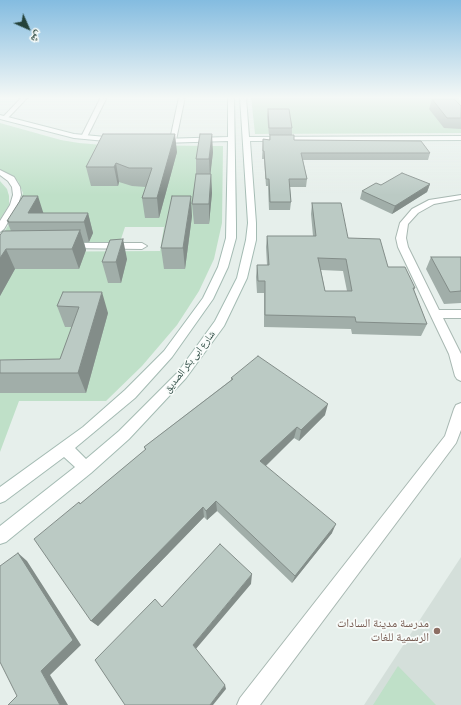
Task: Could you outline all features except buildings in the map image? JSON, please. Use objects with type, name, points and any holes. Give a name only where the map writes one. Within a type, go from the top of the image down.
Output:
[{"type":"street","points":[[53,130],[84,137],[126,141]]},
{"type":"street","points":[[84,137],[88,130]]},
{"type":"street","points":[[172,140],[174,130]]},
{"type":"street","name":"شارع ابى بكر الصديق","points":[[0,536],[86,468],[124,435],[156,404],[203,348],[233,299],[242,278],[241,239],[232,224],[231,130]]},
{"type":"street","name":"شارع ابى بكر الصديق","points":[[0,496],[88,431],[130,394],[184,334],[197,316],[217,282],[228,252],[241,239],[252,223],[245,130]]},
{"type":"street","points":[[246,139],[461,138]]},
{"type":"street","points":[[156,141],[231,139]]},
{"type":"street","points":[[0,172],[10,179],[16,186],[17,195],[14,205],[0,229]]},
{"type":"street","points":[[461,197],[443,199],[423,206],[409,216],[402,230],[403,247],[455,354],[461,376]]},
{"type":"street","points":[[55,246],[142,246]]},
{"type":"street","points":[[436,314],[461,314]]},
{"type":"street","points":[[247,705],[451,439],[461,409]]},
{"type":"street","points":[[65,448],[86,468]]},
{"type":"shaded area","name":"مدرسة مدينة السادات الرسمية للغات","points":[[461,557],[461,705],[364,705]]},
{"type":"green space","points":[[0,130],[25,130],[61,140],[103,145],[223,146],[222,223],[214,259],[199,291],[177,325],[142,366],[106,401],[19,401],[0,452],[0,252],[160,251],[164,227],[125,227],[119,245],[0,246],[0,238],[15,215],[23,193],[18,181],[0,171]]},
{"type":"green space","points":[[255,130],[461,130],[461,133],[255,134]]},
{"type":"green space","points":[[0,181],[7,189],[9,205],[0,219]]},
{"type":"green space","points":[[398,666],[436,705],[373,705]]},
{"type":"place","name":"مدرسة مدينة السادات الرسمية للغات","points":[[437,631]]}]
